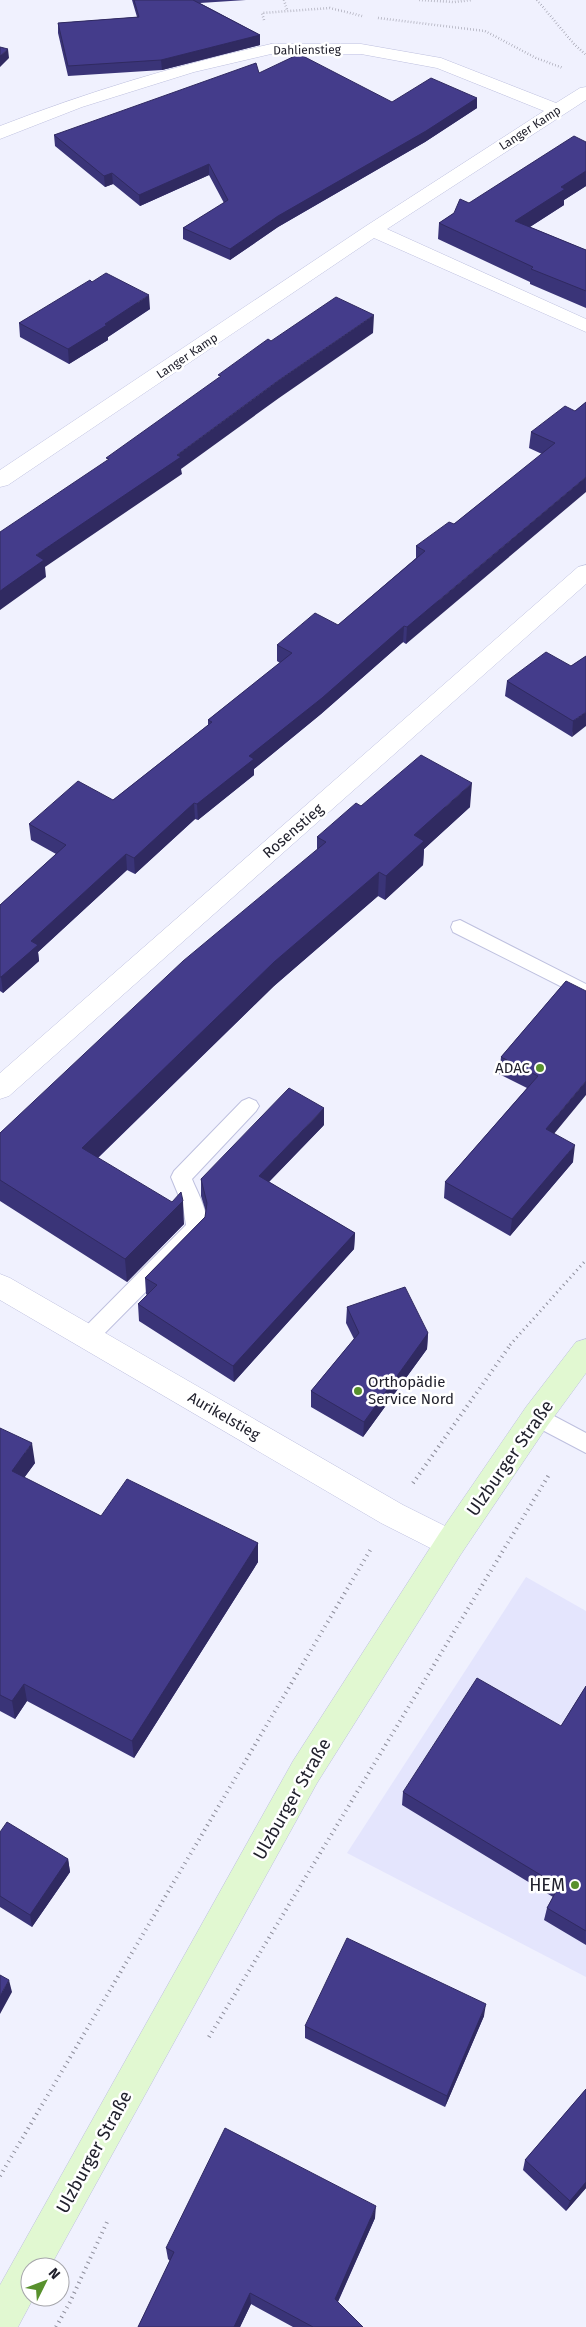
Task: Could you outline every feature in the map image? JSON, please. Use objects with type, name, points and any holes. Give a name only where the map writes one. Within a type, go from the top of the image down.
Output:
[{"type":"main road","name":"Ulzburger Straße","points":[[36,2257],[305,1772],[450,1544],[537,1416],[586,1351]]},
{"type":"main road","name":"Ulzburger Straße","points":[[0,2322],[20,2285]]},
{"type":"street","name":"Dahlienstieg","points":[[0,133],[76,102],[189,68],[272,49],[361,50],[392,53],[441,63],[556,110]]},
{"type":"street","name":"Langer Kamp","points":[[0,480],[373,230],[586,92]]},
{"type":"street","points":[[373,230],[586,326]]},
{"type":"street","name":"Rosenstieg","points":[[0,1090],[586,572]]},
{"type":"street","name":"Aurikelstieg","points":[[0,1286],[392,1514],[450,1544]]},
{"type":"lane","points":[[460,927],[586,992]]},
{"type":"lane","points":[[88,1337],[197,1227],[193,1206],[181,1177],[249,1106]]},
{"type":"lane","points":[[537,1416],[579,1440]]},
{"type":"path","points":[[284,0],[287,10]]},
{"type":"path","points":[[419,0],[454,2],[472,0]]},
{"type":"path","points":[[538,0],[574,44],[586,55]]},
{"type":"path","points":[[0,2176],[392,1514],[508,1348],[586,1260]]},
{"type":"path","points":[[207,2041],[579,1440]]},
{"type":"path","points":[[56,2327],[70,2302],[111,2213]]},
{"type":"shaded area","points":[[526,1577],[586,1611],[586,1977],[347,1853]]},
{"type":"building","points":[[134,0],[193,0],[260,35],[161,60],[68,66],[58,23],[139,17]]},
{"type":"building","points":[[0,47],[8,49],[0,56]]},
{"type":"building","points":[[299,54],[392,102],[431,78],[477,98],[426,131],[278,216],[230,249],[183,228],[228,200],[209,164],[139,195],[112,173],[104,176],[54,135],[256,63],[259,73]]},
{"type":"building","points":[[574,136],[586,142],[586,171],[561,187],[565,189],[515,221],[586,250],[586,291],[531,269],[533,267],[439,223],[454,213],[460,199],[469,203]]},
{"type":"building","points":[[106,273],[149,295],[105,324],[107,325],[68,349],[19,323],[90,280],[92,282]]},
{"type":"building","points":[[336,297],[374,315],[279,380],[177,455],[181,457],[36,555],[44,560],[0,591],[0,532],[109,459],[106,458],[221,376],[218,375],[268,339],[271,341]]},
{"type":"building","points":[[586,402],[586,477],[407,627],[404,626],[322,698],[249,756],[254,759],[197,804],[194,803],[134,858],[126,854],[31,941],[38,945],[0,977],[0,905],[66,845],[29,824],[78,781],[113,800],[212,722],[208,720],[292,653],[277,645],[315,613],[338,625],[425,551],[416,546],[449,522],[454,524],[555,443],[531,432],[565,406],[575,411]]},
{"type":"building","points":[[546,652],[571,666],[586,656],[586,712],[573,721],[507,681]]},
{"type":"building","points":[[421,755],[472,783],[414,835],[424,841],[386,876],[379,872],[274,962],[82,1148],[172,1202],[181,1192],[183,1201],[125,1259],[0,1180],[0,1133],[183,961],[326,842],[317,837],[356,803],[361,806]]},
{"type":"building","points":[[566,981],[586,991],[586,1081],[546,1129],[575,1145],[512,1219],[445,1182],[538,1076],[501,1057]]},
{"type":"building","points":[[289,1088],[324,1108],[259,1176],[355,1233],[233,1366],[138,1304],[157,1285],[145,1278],[205,1217],[207,1203],[201,1179]]},
{"type":"building","points":[[405,1287],[428,1333],[364,1422],[311,1391],[359,1333],[347,1307]]},
{"type":"building","points":[[0,1428],[32,1443],[12,1471],[101,1516],[127,1479],[258,1543],[132,1741],[24,1684],[12,1701],[0,1695]]},
{"type":"building","points":[[477,1678],[561,1726],[586,1686],[586,1931],[547,1908],[559,1886],[403,1792]]},
{"type":"building","points":[[7,1822],[68,1859],[30,1915],[0,1896],[0,1832]]},
{"type":"building","points":[[347,1938],[486,2004],[447,2096],[305,2026]]},
{"type":"building","points":[[0,1975],[9,1980],[0,1996]]},
{"type":"building","points":[[586,2089],[586,2182],[570,2201],[525,2160]]},
{"type":"building","points":[[225,2128],[376,2206],[335,2299],[363,2327],[313,2327],[250,2293],[234,2327],[138,2327],[174,2252],[166,2248]]},
{"type":"place","name":"ADAC","points":[[540,1068]]},
{"type":"place","name":"Orthopädie Service Nord","points":[[358,1391]]},
{"type":"place","name":"HEM","points":[[575,1885]]}]
